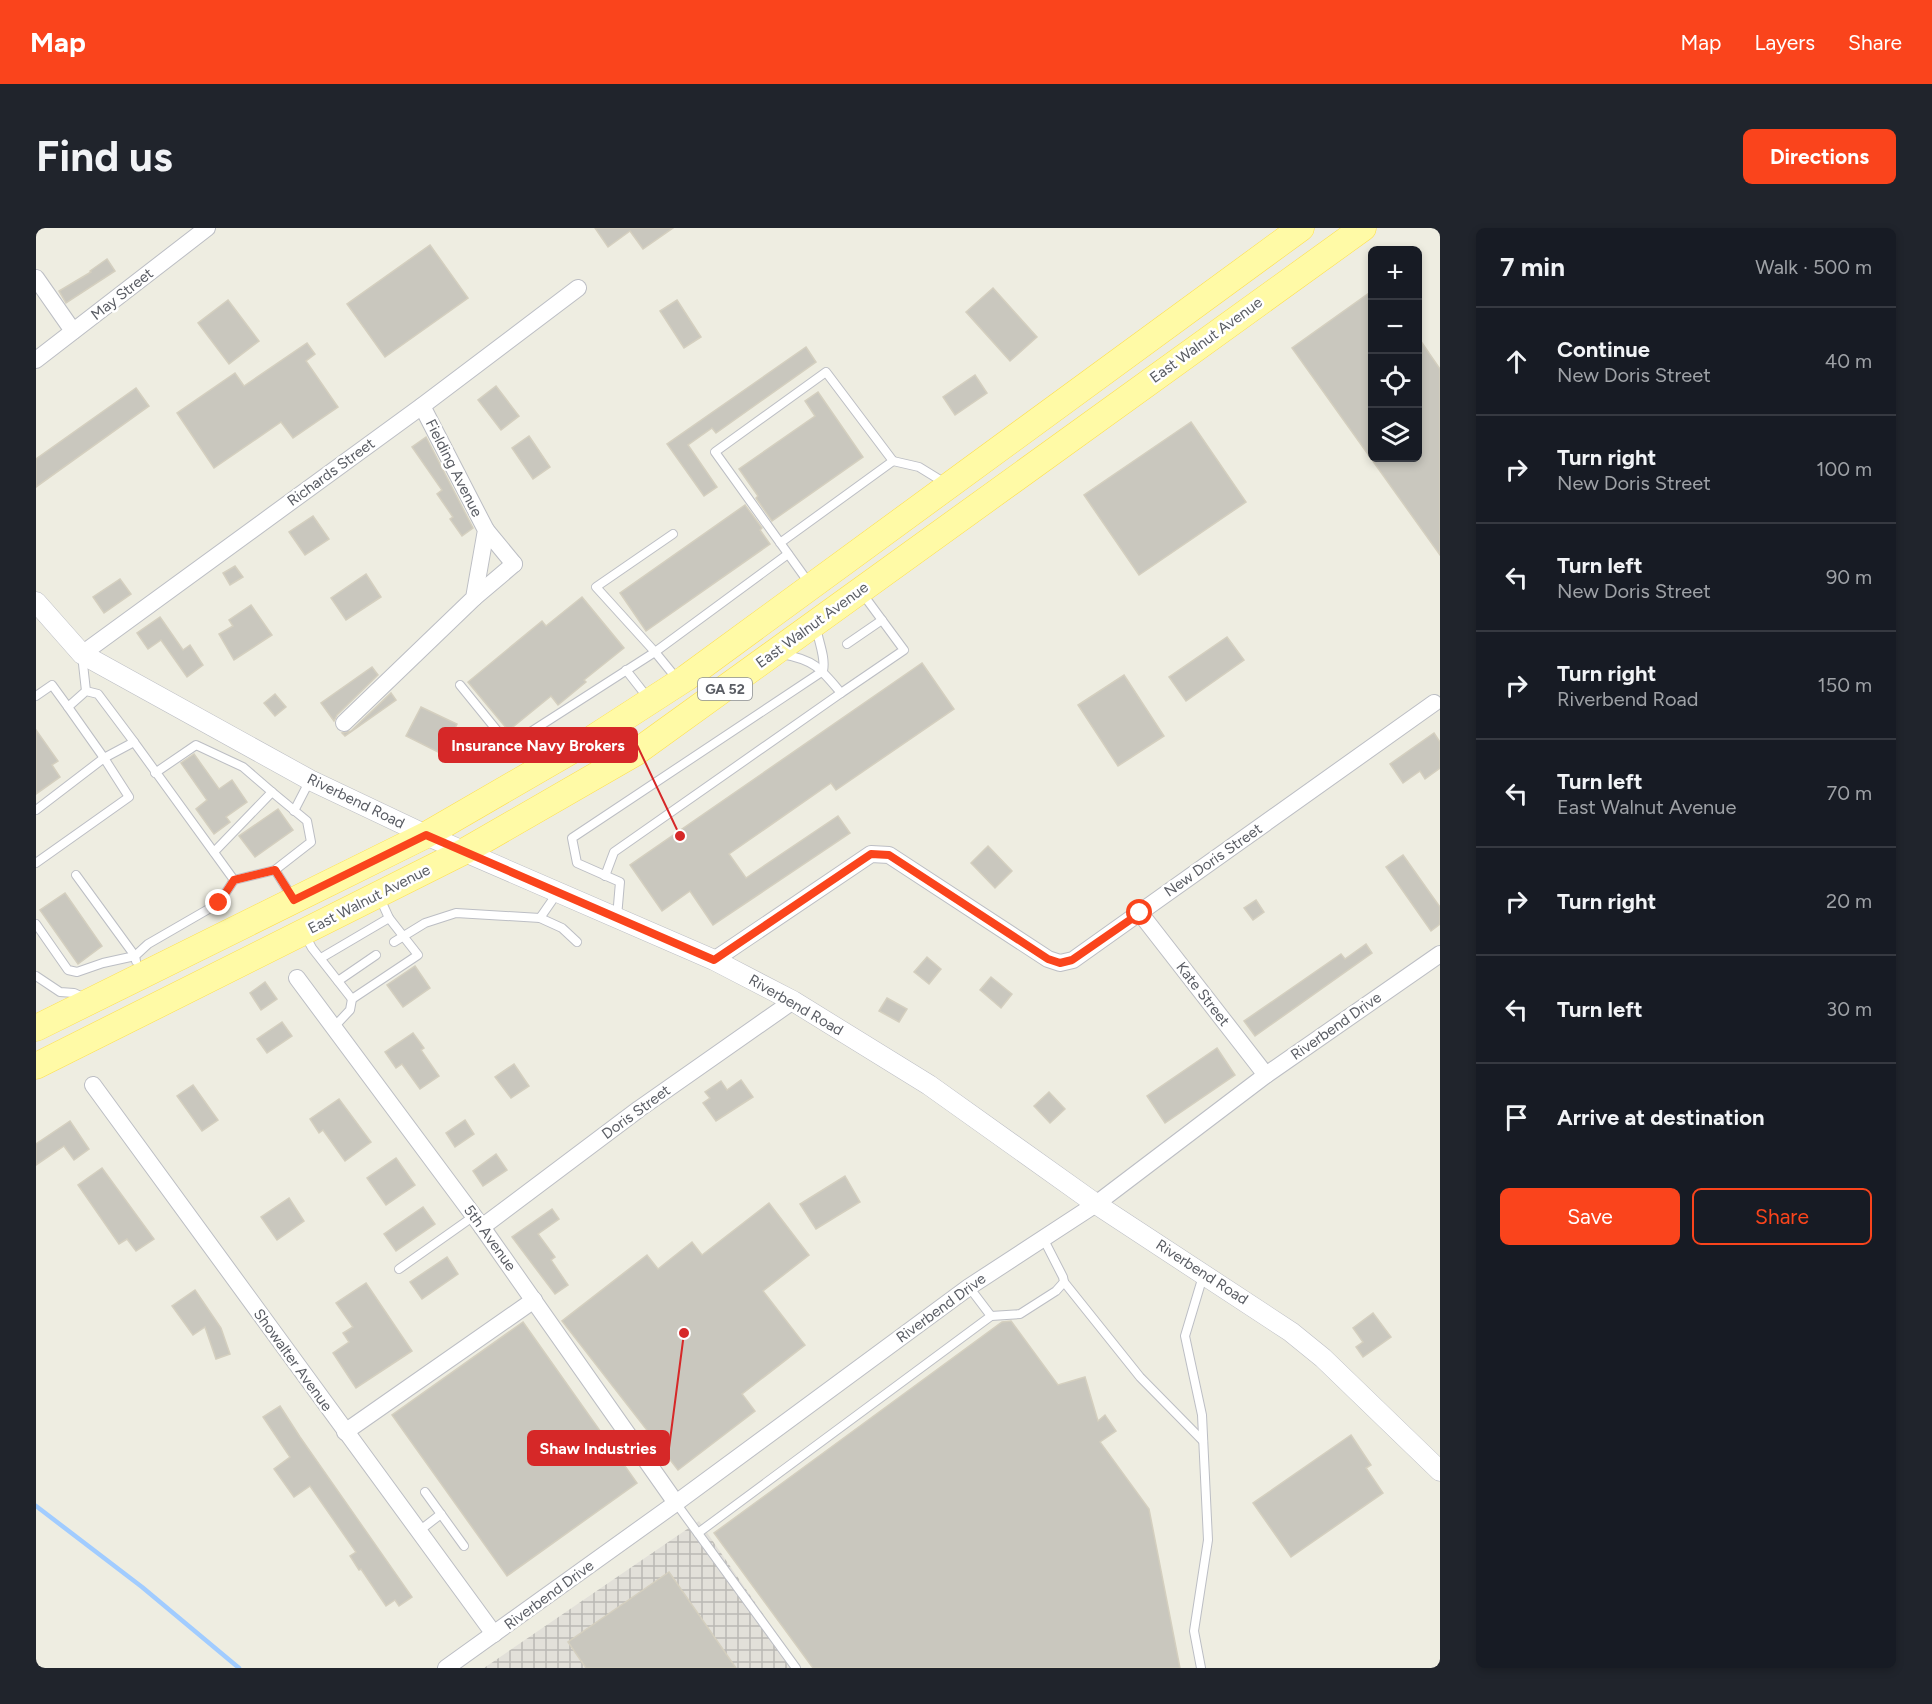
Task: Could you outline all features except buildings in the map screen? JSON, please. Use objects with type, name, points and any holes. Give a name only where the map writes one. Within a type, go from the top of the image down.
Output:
[{"type":"main road","name":"East Walnut Avenue","points":[[36,1028],[91,1001],[138,966],[294,900],[426,835],[590,740],[679,682],[1301,228]]},
{"type":"main road","name":"East Walnut Avenue","points":[[36,1066],[465,851],[635,753],[1363,228]]},
{"type":"main road","points":[[1186,311],[1206,340]]},
{"type":"street","name":"May Street","points":[[36,360],[197,231]]},
{"type":"street","points":[[36,278],[73,332]]},
{"type":"street","name":"Richards Street","points":[[82,654],[422,406],[578,288]]},
{"type":"street","name":"Fielding Avenue","points":[[422,406],[486,530],[513,564]]},
{"type":"street","name":"Fielding Avenue","points":[[474,598],[486,530]]},
{"type":"street","points":[[481,561],[513,564]]},
{"type":"street","points":[[344,723],[474,598],[513,564]]},
{"type":"street","points":[[37,606],[82,654]]},
{"type":"street","name":"Riverbend Road","points":[[82,654],[310,780],[426,835],[714,960],[793,1001],[929,1085],[1096,1203],[1258,1309],[1323,1358],[1440,1471]]},
{"type":"street","name":"New Doris Street","points":[[714,960],[871,854],[889,855],[1048,959],[1060,963],[1072,960],[1434,704]]},
{"type":"street","name":"Kate Street","points":[[1140,913],[1266,1075]]},
{"type":"street","name":"Riverbend Drive","points":[[446,1668],[676,1503],[969,1287],[1096,1203],[1266,1075],[1440,954]]},
{"type":"street","name":"5th Avenue","points":[[297,978],[478,1222],[676,1503]]},
{"type":"street","name":"Doris Street","points":[[478,1222],[793,1001]]},
{"type":"street","name":"Showalter Avenue","points":[[93,1085],[494,1634]]},
{"type":"street","points":[[345,1432],[534,1300]]},
{"type":"lane","points":[[811,586],[715,452],[826,372],[893,461],[919,467],[948,486]]},
{"type":"lane","points":[[780,543],[893,461]]},
{"type":"lane","points":[[673,534],[596,587],[679,682]]},
{"type":"lane","points":[[518,740],[655,652],[788,554]]},
{"type":"lane","points":[[605,876],[614,852],[904,650],[860,590]]},
{"type":"lane","points":[[847,644],[882,620]]},
{"type":"lane","points":[[617,917],[620,882],[577,864],[572,838],[823,671],[825,661],[819,645],[816,622]]},
{"type":"lane","points":[[775,653],[803,658],[823,671],[841,693]]},
{"type":"lane","points":[[82,654],[86,691]]},
{"type":"lane","points":[[626,670],[650,701]]},
{"type":"lane","points":[[36,696],[52,685],[129,797],[36,863]]},
{"type":"lane","points":[[460,685],[499,733],[518,740],[536,771]]},
{"type":"lane","points":[[69,707],[86,691]]},
{"type":"lane","points":[[86,691],[98,694],[234,880]]},
{"type":"lane","points":[[36,810],[104,758],[134,742]]},
{"type":"lane","points":[[138,966],[148,944],[219,903],[234,880],[275,870],[310,842],[307,821],[243,767],[196,745],[155,773]]},
{"type":"lane","points":[[243,767],[250,748]]},
{"type":"lane","points":[[294,811],[310,780]]},
{"type":"lane","points":[[214,852],[272,792]]},
{"type":"lane","points":[[275,870],[294,900]]},
{"type":"lane","points":[[76,875],[138,966]]},
{"type":"lane","points":[[540,918],[559,892]]},
{"type":"lane","points":[[334,1027],[350,1010],[352,999],[418,956],[389,918],[378,894]]},
{"type":"lane","points":[[394,942],[425,923],[456,913],[540,918],[562,928],[577,942]]},
{"type":"lane","points":[[321,958],[389,918]]},
{"type":"lane","points":[[36,924],[68,970],[77,972],[103,963],[138,966]]},
{"type":"lane","points":[[303,932],[312,948],[352,999]]},
{"type":"lane","points":[[338,981],[376,955]]},
{"type":"lane","points":[[36,976],[60,993],[74,993],[91,1001]]},
{"type":"lane","points":[[399,1269],[478,1222]]},
{"type":"lane","points":[[1043,1238],[1064,1282],[1140,1377],[1203,1441]]},
{"type":"lane","points":[[1201,1668],[1194,1631],[1208,1540],[1202,1415],[1185,1336],[1204,1273]]},
{"type":"lane","points":[[698,1533],[992,1316],[1020,1314],[1056,1292],[1064,1282]]},
{"type":"lane","points":[[969,1287],[992,1316]]},
{"type":"lane","points":[[425,1492],[464,1546]]},
{"type":"lane","points":[[676,1503],[796,1668]]},
{"type":"lane","points":[[419,1531],[441,1514]]},
{"type":"shaded area","points":[[699,1521],[800,1668],[484,1668]]},
{"type":"waterway","points":[[36,1506],[142,1587],[239,1668]]},
{"type":"place","name":"Insurance Navy Brokers","points":[[680,836]]},
{"type":"place","name":"Shaw Industries","points":[[684,1333]]},
{"type":"route","points":[[219,903],[234,880],[275,870],[294,900],[426,835],[714,960],[871,854],[889,855],[1048,959],[1060,963],[1072,960],[1140,913]]}]
